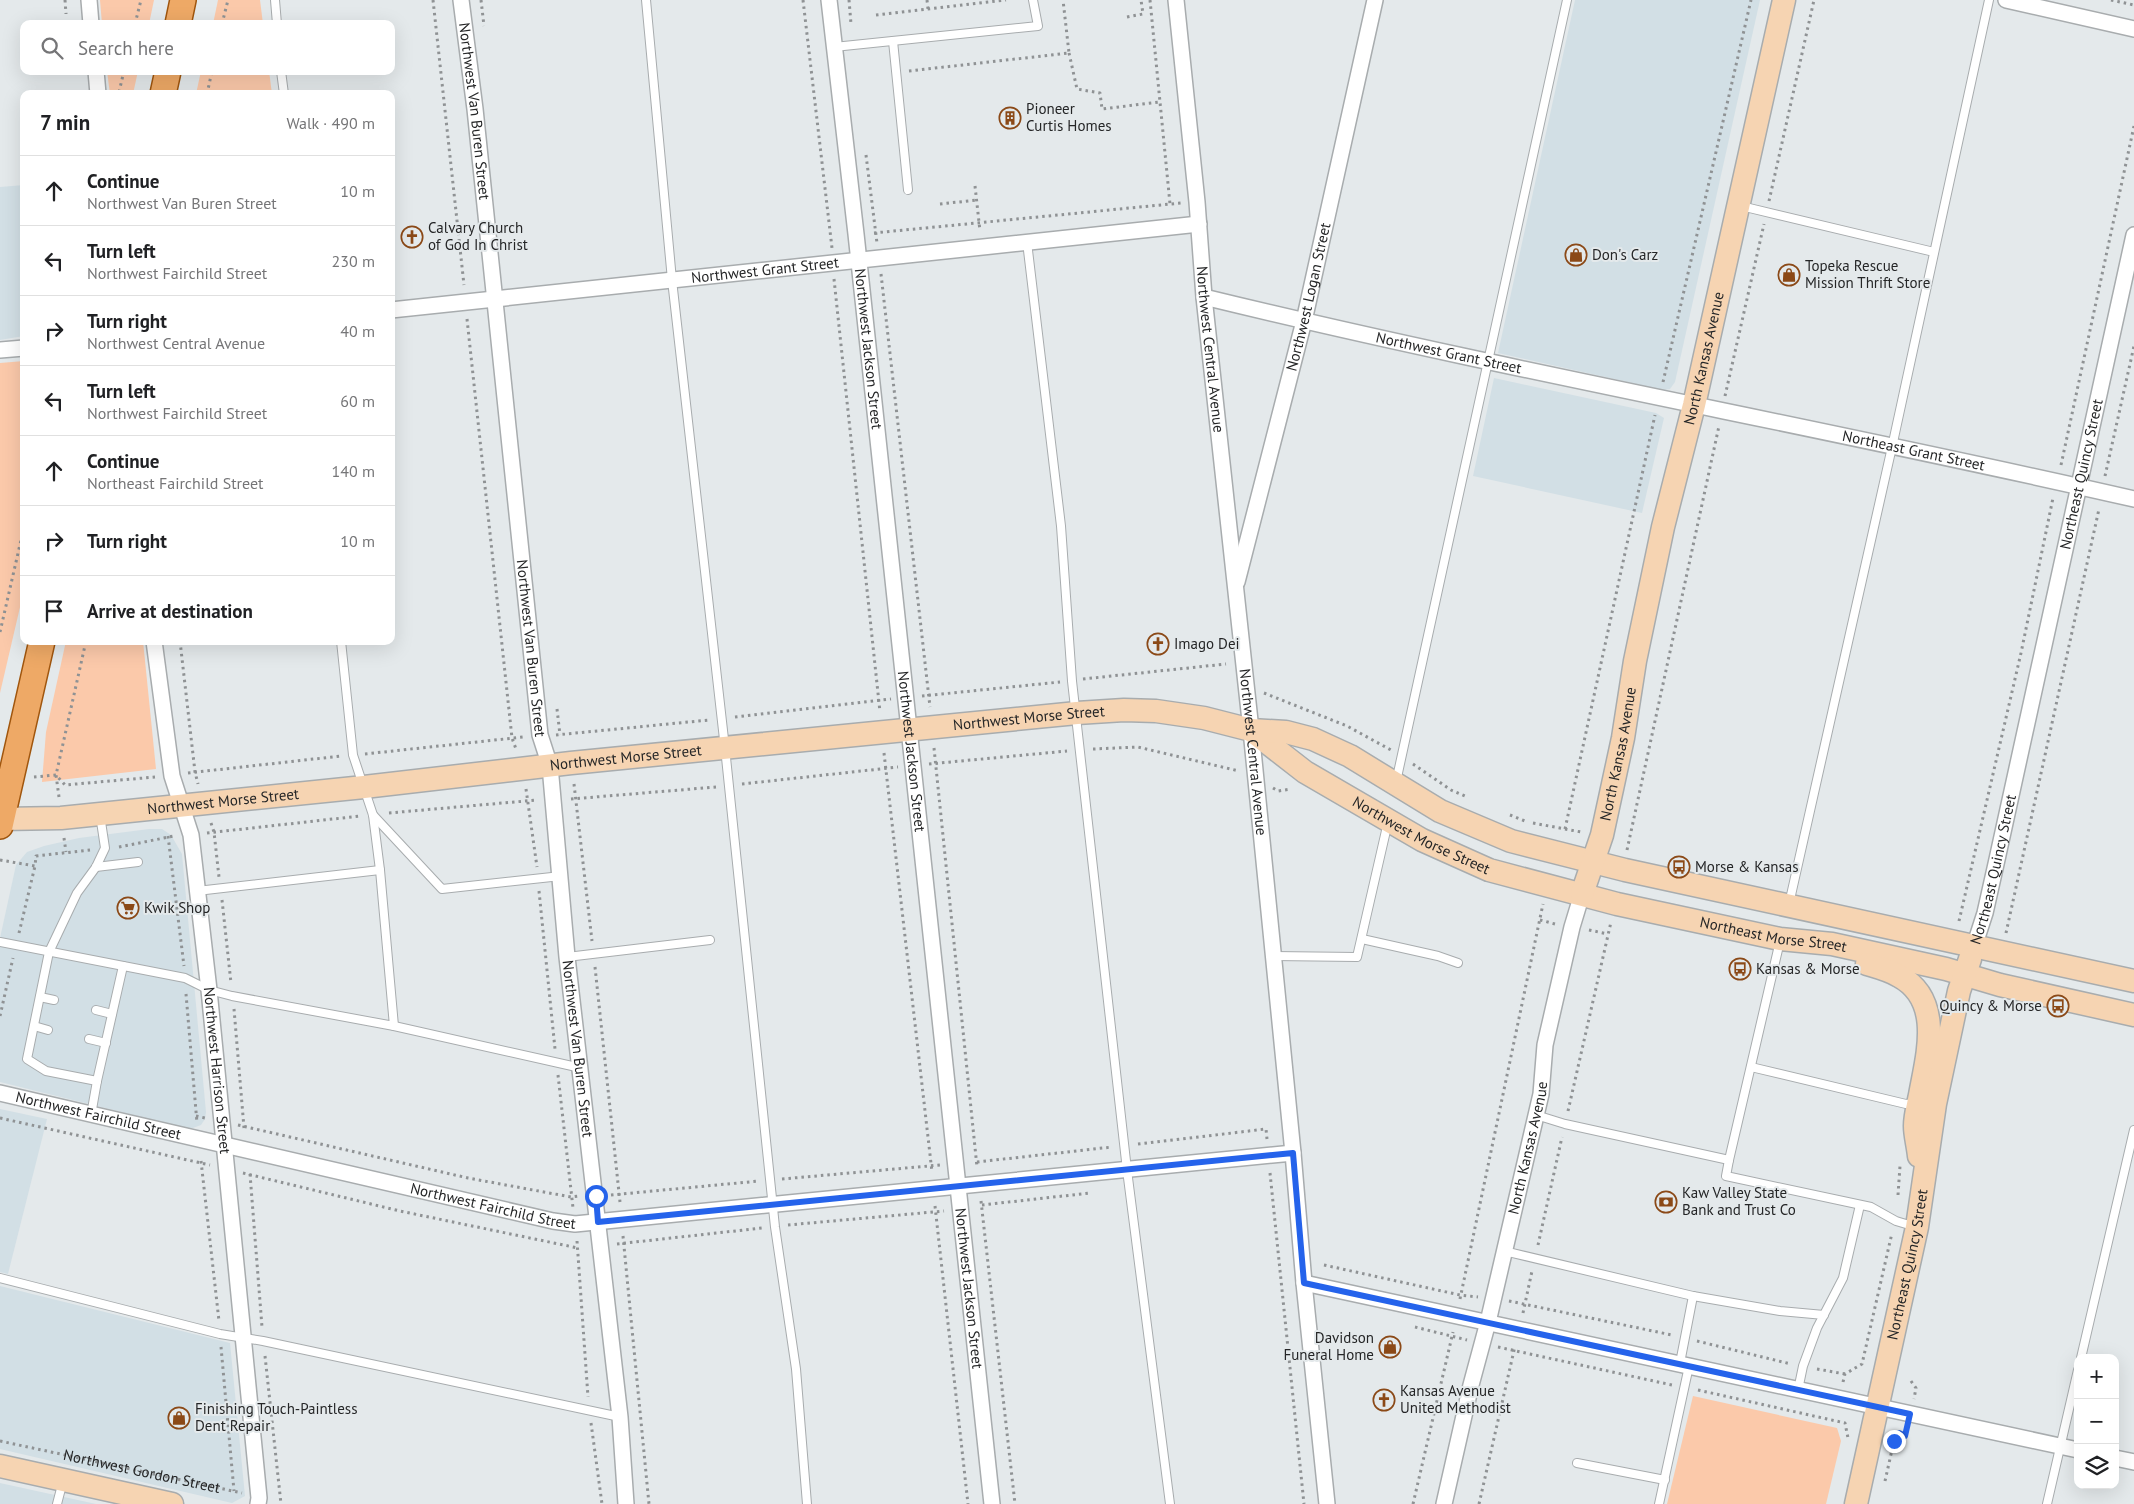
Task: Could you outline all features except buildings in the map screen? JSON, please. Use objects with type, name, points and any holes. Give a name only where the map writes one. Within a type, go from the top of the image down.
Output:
[{"type":"main road","points":[[179,20],[183,0]]},
{"type":"main road","name":"North Kansas Avenue","points":[[1582,894],[1602,835],[1623,738],[1635,661],[1664,527],[1694,405],[1784,0]]},
{"type":"main road","points":[[164,90],[167,75]]},
{"type":"main road","points":[[1,821],[41,645]]},
{"type":"main road","name":"Northwest Morse Street","points":[[1,821],[61,818],[725,748],[1124,710],[1156,711],[1204,718],[1251,730],[1286,732],[1313,739],[1350,756],[1440,811],[1475,827],[1511,841],[1593,862]]},
{"type":"main road","name":"Northwest Morse Street","points":[[1251,730],[1305,772],[1451,854],[1489,870],[1547,887],[1582,894]]},
{"type":"main road","name":"Northeast Morse Street","points":[[1593,862],[2134,981]]},
{"type":"main road","name":"Northeast Morse Street","points":[[1582,894],[1617,904],[1780,939],[1832,944],[1965,974]]},
{"type":"main road","points":[[1780,939],[1884,969],[1910,982],[1921,996],[1929,1023],[1930,1044],[1927,1103]]},
{"type":"main road","name":"Northeast Quincy Street","points":[[1856,1504],[1877,1407],[1906,1224],[1923,1187],[1915,1126],[1927,1103],[1965,974],[1964,945]]},
{"type":"main road","points":[[1965,974],[2000,985],[2134,1015]]},
{"type":"main road","name":"Northwest Gordon Street","points":[[0,1466],[172,1504]]},
{"type":"street","points":[[89,0],[91,20]]},
{"type":"street","name":"Northwest Van Buren Street","points":[[461,0],[475,110],[493,299],[540,735],[561,765],[552,800],[620,1417],[626,1504]]},
{"type":"street","name":"Northwest Jackson Street","points":[[829,0],[856,234],[857,261],[992,1504]]},
{"type":"street","name":"Northwest Central Avenue","points":[[1176,0],[1197,202],[1204,296],[1234,594],[1251,730],[1327,1504]]},
{"type":"street","name":"Northwest Logan Street","points":[[1234,594],[1304,321],[1374,0]]},
{"type":"street","points":[[2006,0],[2134,29]]},
{"type":"street","points":[[96,75],[98,90]]},
{"type":"street","name":"Northwest Grant Street","points":[[395,310],[1199,224]]},
{"type":"street","name":"Northeast Quincy Street","points":[[1964,945],[1990,894],[2134,235]]},
{"type":"street","name":"Northwest Grant Street","points":[[1204,296],[1304,321],[1694,405]]},
{"type":"street","points":[[0,350],[20,348]]},
{"type":"street","name":"Northeast Grant Street","points":[[1694,405],[2134,499]]},
{"type":"street","name":"Northwest Harrison Street","points":[[155,645],[172,776],[191,835],[209,990],[259,1501]]},
{"type":"street","name":"North Kansas Avenue","points":[[1444,1504],[1542,1094],[1546,1045],[1572,927],[1582,894]]},
{"type":"street","name":"Northwest Fairchild Street","points":[[0,1093],[553,1222],[576,1224],[1293,1153]]},
{"type":"street","points":[[1304,1283],[2074,1449]]},
{"type":"street","points":[[2119,1459],[2134,1462]]},
{"type":"lane","points":[[275,0],[277,20]]},
{"type":"lane","points":[[646,0],[672,280],[725,748],[775,1227],[796,1369],[807,1504]]},
{"type":"lane","points":[[834,47],[1038,26],[1033,0]]},
{"type":"lane","points":[[1396,783],[1567,0]]},
{"type":"lane","points":[[1789,905],[1892,447],[1989,0]]},
{"type":"lane","points":[[893,41],[908,190]]},
{"type":"lane","points":[[282,75],[284,90]]},
{"type":"lane","points":[[1739,205],[1934,252]]},
{"type":"lane","points":[[1027,242],[1061,526],[1072,681],[1129,1188],[1170,1504]]},
{"type":"lane","points":[[341,645],[353,755],[373,815],[380,870],[394,1026]]},
{"type":"lane","points":[[97,1081],[46,1071],[27,1059],[49,952],[77,893],[96,867],[105,848],[100,813]]},
{"type":"lane","points":[[373,815],[442,889],[561,876]]},
{"type":"lane","points":[[1273,956],[1357,957],[1389,820]]},
{"type":"lane","points":[[96,867],[138,862]]},
{"type":"lane","points":[[197,891],[380,870]]},
{"type":"lane","points":[[1362,939],[1438,956],[1458,963]]},
{"type":"lane","points":[[1780,939],[1726,1176],[1871,1207],[1906,1224]]},
{"type":"lane","points":[[568,957],[710,940]]},
{"type":"lane","points":[[0,942],[185,978],[209,990],[232,996],[394,1026],[581,1068]]},
{"type":"lane","points":[[92,1115],[97,1081],[123,966]]},
{"type":"lane","points":[[40,997],[54,1000]]},
{"type":"lane","points":[[96,1010],[112,1014]]},
{"type":"lane","points":[[34,1026],[48,1030]]},
{"type":"lane","points":[[89,1039],[106,1043]]},
{"type":"lane","points":[[1751,1068],[1906,1104],[1927,1103]]},
{"type":"lane","points":[[1536,1115],[1565,1124],[1729,1160]]},
{"type":"lane","points":[[2082,1354],[2134,1130]]},
{"type":"lane","points":[[1798,1390],[1802,1366],[1824,1315],[1843,1278],[1860,1205]]},
{"type":"lane","points":[[1504,1251],[1693,1296],[1780,1311],[1824,1315]]},
{"type":"lane","points":[[0,1278],[220,1334],[620,1417]]},
{"type":"lane","points":[[1659,1504],[1685,1387],[1685,1338],[1693,1296]]},
{"type":"lane","points":[[2047,1504],[2074,1387]]},
{"type":"lane","points":[[1577,1463],[1665,1480]]},
{"type":"lane","points":[[57,1504],[64,1479]]},
{"type":"path","points":[[65,0],[66,14]]},
{"type":"path","points":[[136,20],[141,0]]},
{"type":"path","points":[[223,20],[228,0]]},
{"type":"path","points":[[927,0],[928,9]]},
{"type":"path","points":[[876,15],[1006,0]]},
{"type":"path","points":[[1063,0],[1069,53],[1077,89],[1100,93],[1102,109],[1159,102]]},
{"type":"path","points":[[1127,16],[1143,14],[1141,0]]},
{"type":"path","points":[[1150,0],[1170,204]]},
{"type":"path","points":[[1559,852],[1659,397],[1751,0]]},
{"type":"path","points":[[1625,870],[1629,840],[1722,411],[1814,0]]},
{"type":"path","points":[[2111,0],[2134,5]]},
{"type":"path","points":[[895,73],[1069,53]]},
{"type":"path","points":[[119,90],[123,75]]},
{"type":"path","points":[[208,90],[211,75]]},
{"type":"path","points":[[1964,945],[2056,482],[2134,126]]},
{"type":"path","points":[[975,186],[981,246]]},
{"type":"path","points":[[940,204],[977,200]]},
{"type":"path","points":[[856,234],[1197,202]]},
{"type":"path","points":[[2004,952],[2009,918],[2134,346]]},
{"type":"path","points":[[0,632],[20,544]]},
{"type":"path","points":[[66,852],[56,775],[85,645]]},
{"type":"path","points":[[560,735],[561,765],[577,799],[622,1220],[649,1504]]},
{"type":"path","points":[[0,860],[34,866],[36,856],[124,846],[168,836],[528,799],[577,799],[729,786],[1080,750],[1138,747],[1228,767],[1255,776],[1278,791]]},
{"type":"path","points":[[168,836],[185,978],[234,1491]]},
{"type":"path","points":[[1413,1504],[1452,1336],[1547,887]]},
{"type":"path","points":[[1479,1504],[1608,934],[1617,904]]},
{"type":"path","points":[[0,1118],[202,1162],[227,1170],[400,1211],[577,1248],[775,1227],[936,1213],[982,1205],[1129,1188]]},
{"type":"path","points":[[1324,1265],[1460,1296],[1524,1303],[1845,1374],[1862,1364],[1906,1224],[1900,1158]]},
{"type":"path","points":[[1260,1176],[1270,1175]]},
{"type":"path","points":[[979,1184],[1014,1504]]},
{"type":"path","points":[[1415,1327],[1845,1423],[1848,1440]]},
{"type":"path","points":[[1834,1421],[1845,1374]]},
{"type":"path","points":[[1884,1486],[1894,1441],[1899,1433],[1905,1436],[1916,1388],[1911,1381]]},
{"type":"path","name":"Northwest Gordon Street","points":[[0,1441],[234,1491],[259,1501],[284,1504]]},
{"type":"shaded area","points":[[100,0],[154,0],[150,20],[102,20]]},
{"type":"shaded area","points":[[218,0],[260,0],[262,20],[214,20]]},
{"type":"shaded area","points":[[1575,0],[1760,0],[1675,382],[1670,389],[1663,390],[1498,353]]},
{"type":"shaded area","points":[[108,75],[137,75],[134,90],[109,90]]},
{"type":"shaded area","points":[[200,75],[270,75],[271,90],[197,90]]},
{"type":"shaded area","points":[[20,185],[20,337],[0,340],[0,187]]},
{"type":"shaded area","points":[[20,361],[20,607],[0,693],[0,363]]},
{"type":"shaded area","points":[[1494,378],[1656,413],[1664,418],[1642,513],[1473,476]]},
{"type":"shaded area","points":[[65,645],[143,645],[156,769],[42,782],[46,732]]},
{"type":"shaded area","points":[[162,829],[171,835],[182,854],[206,1112],[205,1119],[201,1125],[190,1129],[0,1082],[0,938],[16,865],[27,852],[44,846],[79,838]]},
{"type":"shaded area","points":[[0,1109],[47,1119],[8,1274],[0,1272]]},
{"type":"shaded area","points":[[0,1286],[230,1343],[245,1496],[232,1503],[0,1449]]},
{"type":"shaded area","points":[[1693,1396],[1837,1428],[1841,1441],[1826,1504],[1667,1504]]},
{"type":"shaded area","points":[[0,1483],[96,1504],[0,1504]]},
{"type":"place","name":"Pioneer Curtis Homes","points":[[1010,118]]},
{"type":"place","name":"Calvary Church of God In Christ","points":[[412,237]]},
{"type":"place","name":"Don's Carz","points":[[1576,255]]},
{"type":"place","name":"Topeka Rescue Mission Thrift Store","points":[[1789,275]]},
{"type":"place","name":"Imago Dei","points":[[1158,644]]},
{"type":"place","name":"Morse & Kansas","points":[[1679,867]]},
{"type":"place","name":"Kwik Shop","points":[[128,908]]},
{"type":"place","name":"Kansas & Morse","points":[[1740,969]]},
{"type":"place","name":"Quincy & Morse","points":[[2058,1006]]},
{"type":"place","name":"Kaw Valley State Bank and Trust Co","points":[[1666,1202]]},
{"type":"place","name":"Davidson Funeral Home","points":[[1390,1347]]},
{"type":"place","name":"Kansas Avenue United Methodist","points":[[1384,1400]]},
{"type":"place","name":"Finishing Touch-Paintless Dent Repair","points":[[179,1418]]},
{"type":"route","points":[[596,1196],[598,1222],[1293,1153],[1304,1283],[1910,1414],[1905,1436],[1899,1433],[1894,1441]]}]
